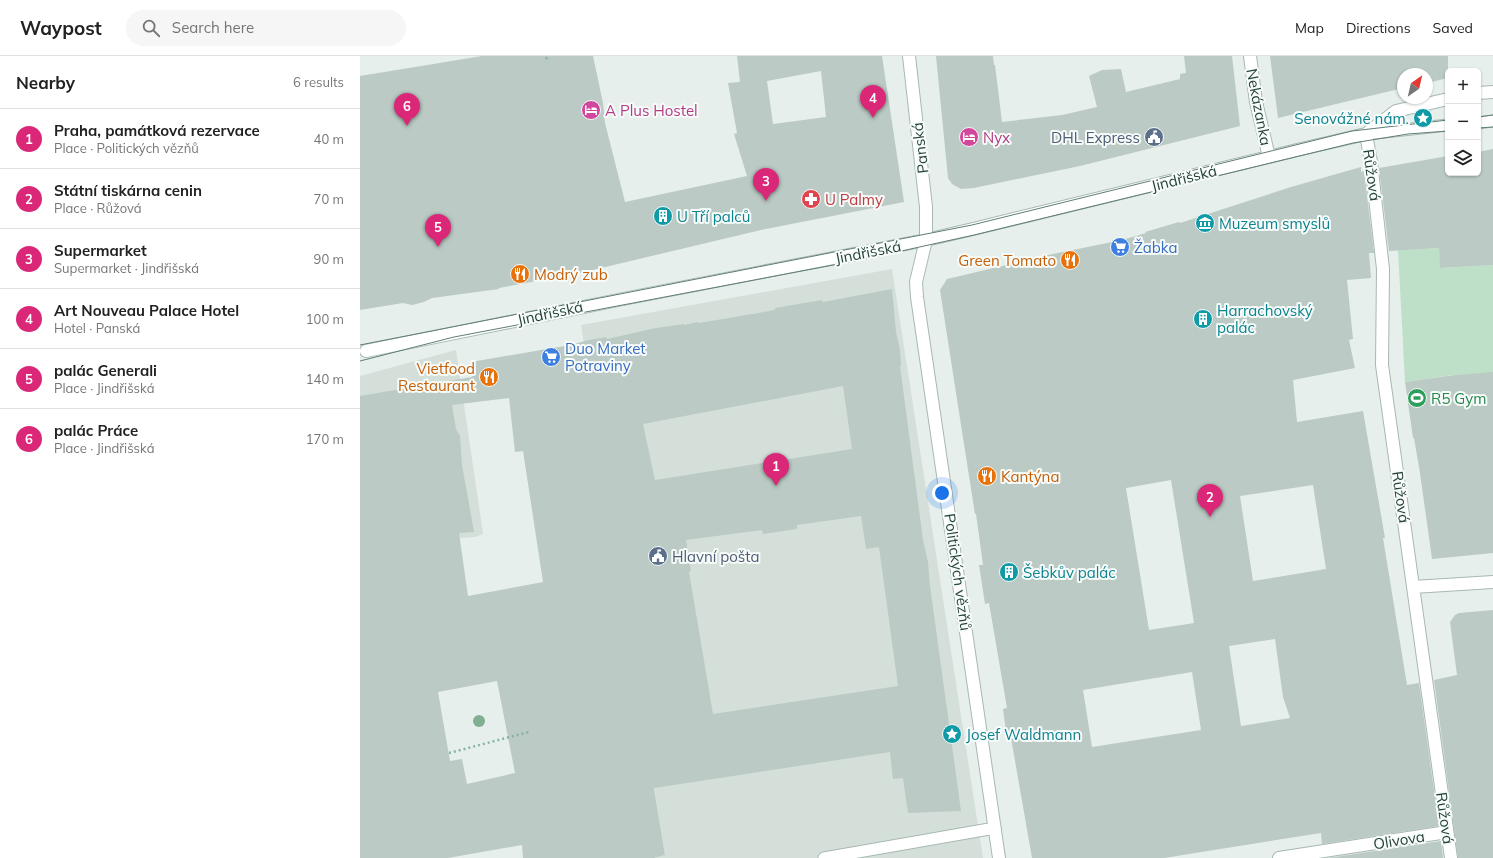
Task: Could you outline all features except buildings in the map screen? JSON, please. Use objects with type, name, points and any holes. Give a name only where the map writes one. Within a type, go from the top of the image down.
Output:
[{"type":"street","name":"Panská","points":[[909,56],[926,200],[926,240]]},
{"type":"street","name":"Nekázanka","points":[[1250,56],[1256,102],[1269,157]]},
{"type":"street","points":[[1481,94],[1493,92]]},
{"type":"street","name":"Jindřišská","points":[[366,351],[623,298],[926,240],[1366,134],[1396,111],[1445,100]]},
{"type":"street","name":"Růžová","points":[[1366,134],[1371,162],[1383,269],[1382,365],[1451,858]]},
{"type":"street","name":"Politických vězňů","points":[[926,240],[916,282],[917,297],[999,858]]},
{"type":"street","points":[[1413,587],[1493,582]]},
{"type":"street","name":"Olivova","points":[[1279,858],[1447,832]]},
{"type":"lane","points":[[1481,123],[1493,121]]},
{"type":"lane","name":"Jindřišská","points":[[1366,134],[1445,125]]},
{"type":"lane","points":[[824,858],[995,828]]},
{"type":"path","points":[[566,275],[568,284]]},
{"type":"path","points":[[449,753],[529,732]]},
{"type":"shaded area","points":[[892,269],[983,858],[654,858],[665,855],[581,325]]},
{"type":"shaded area","points":[[456,350],[483,534],[475,537],[360,554],[360,376]]},
{"type":"green space","points":[[1439,248],[1441,268],[1493,265],[1493,372],[1457,400],[1452,375],[1405,382],[1398,250]]},
{"type":"tram line","points":[[1481,117],[1493,115]]},
{"type":"tram line","points":[[360,345],[972,225],[1352,131],[1445,120]]},
{"type":"tram line","points":[[1481,128],[1493,127]]},
{"type":"tram line","points":[[360,361],[454,337],[865,259],[974,235],[1353,143],[1408,134],[1445,131]]},
{"type":"place","name":"A Plus Hostel","points":[[591,110]]},
{"type":"place","name":"Art Nouveau Palace Hotel","points":[[873,118]]},
{"type":"place","name":"Senovážné nám.","points":[[1423,118]]},
{"type":"place","name":"palác Práce","points":[[407,126]]},
{"type":"place","name":"Nyx","points":[[969,137]]},
{"type":"place","name":"DHL Express","points":[[1154,137]]},
{"type":"place","name":"U Palmy","points":[[811,199]]},
{"type":"place","name":"Supermarket","points":[[766,201]]},
{"type":"place","name":"U Tří palců","points":[[663,216]]},
{"type":"place","name":"Muzeum smyslů","points":[[1205,223]]},
{"type":"place","name":"palác Generali","points":[[438,247]]},
{"type":"place","name":"Žabka","points":[[1120,247]]},
{"type":"place","name":"Green Tomato","points":[[1070,260]]},
{"type":"place","name":"Modrý zub","points":[[520,274]]},
{"type":"place","name":"Harrachovský palác","points":[[1203,319]]},
{"type":"place","name":"Duo Market Potraviny","points":[[551,357]]},
{"type":"place","name":"Vietfood Restaurant","points":[[489,377]]},
{"type":"place","name":"R5 Gym","points":[[1417,398]]},
{"type":"place","name":"Kantýna","points":[[987,476]]},
{"type":"place","name":"Praha, památková rezervace","points":[[776,486]]},
{"type":"place","name":"Státní tiskárna cenin","points":[[1210,517]]},
{"type":"place","name":"Hlavní pošta","points":[[658,556]]},
{"type":"place","name":"Šebkův palác","points":[[1009,572]]},
{"type":"place","name":"Josef Waldmann","points":[[952,734]]}]
